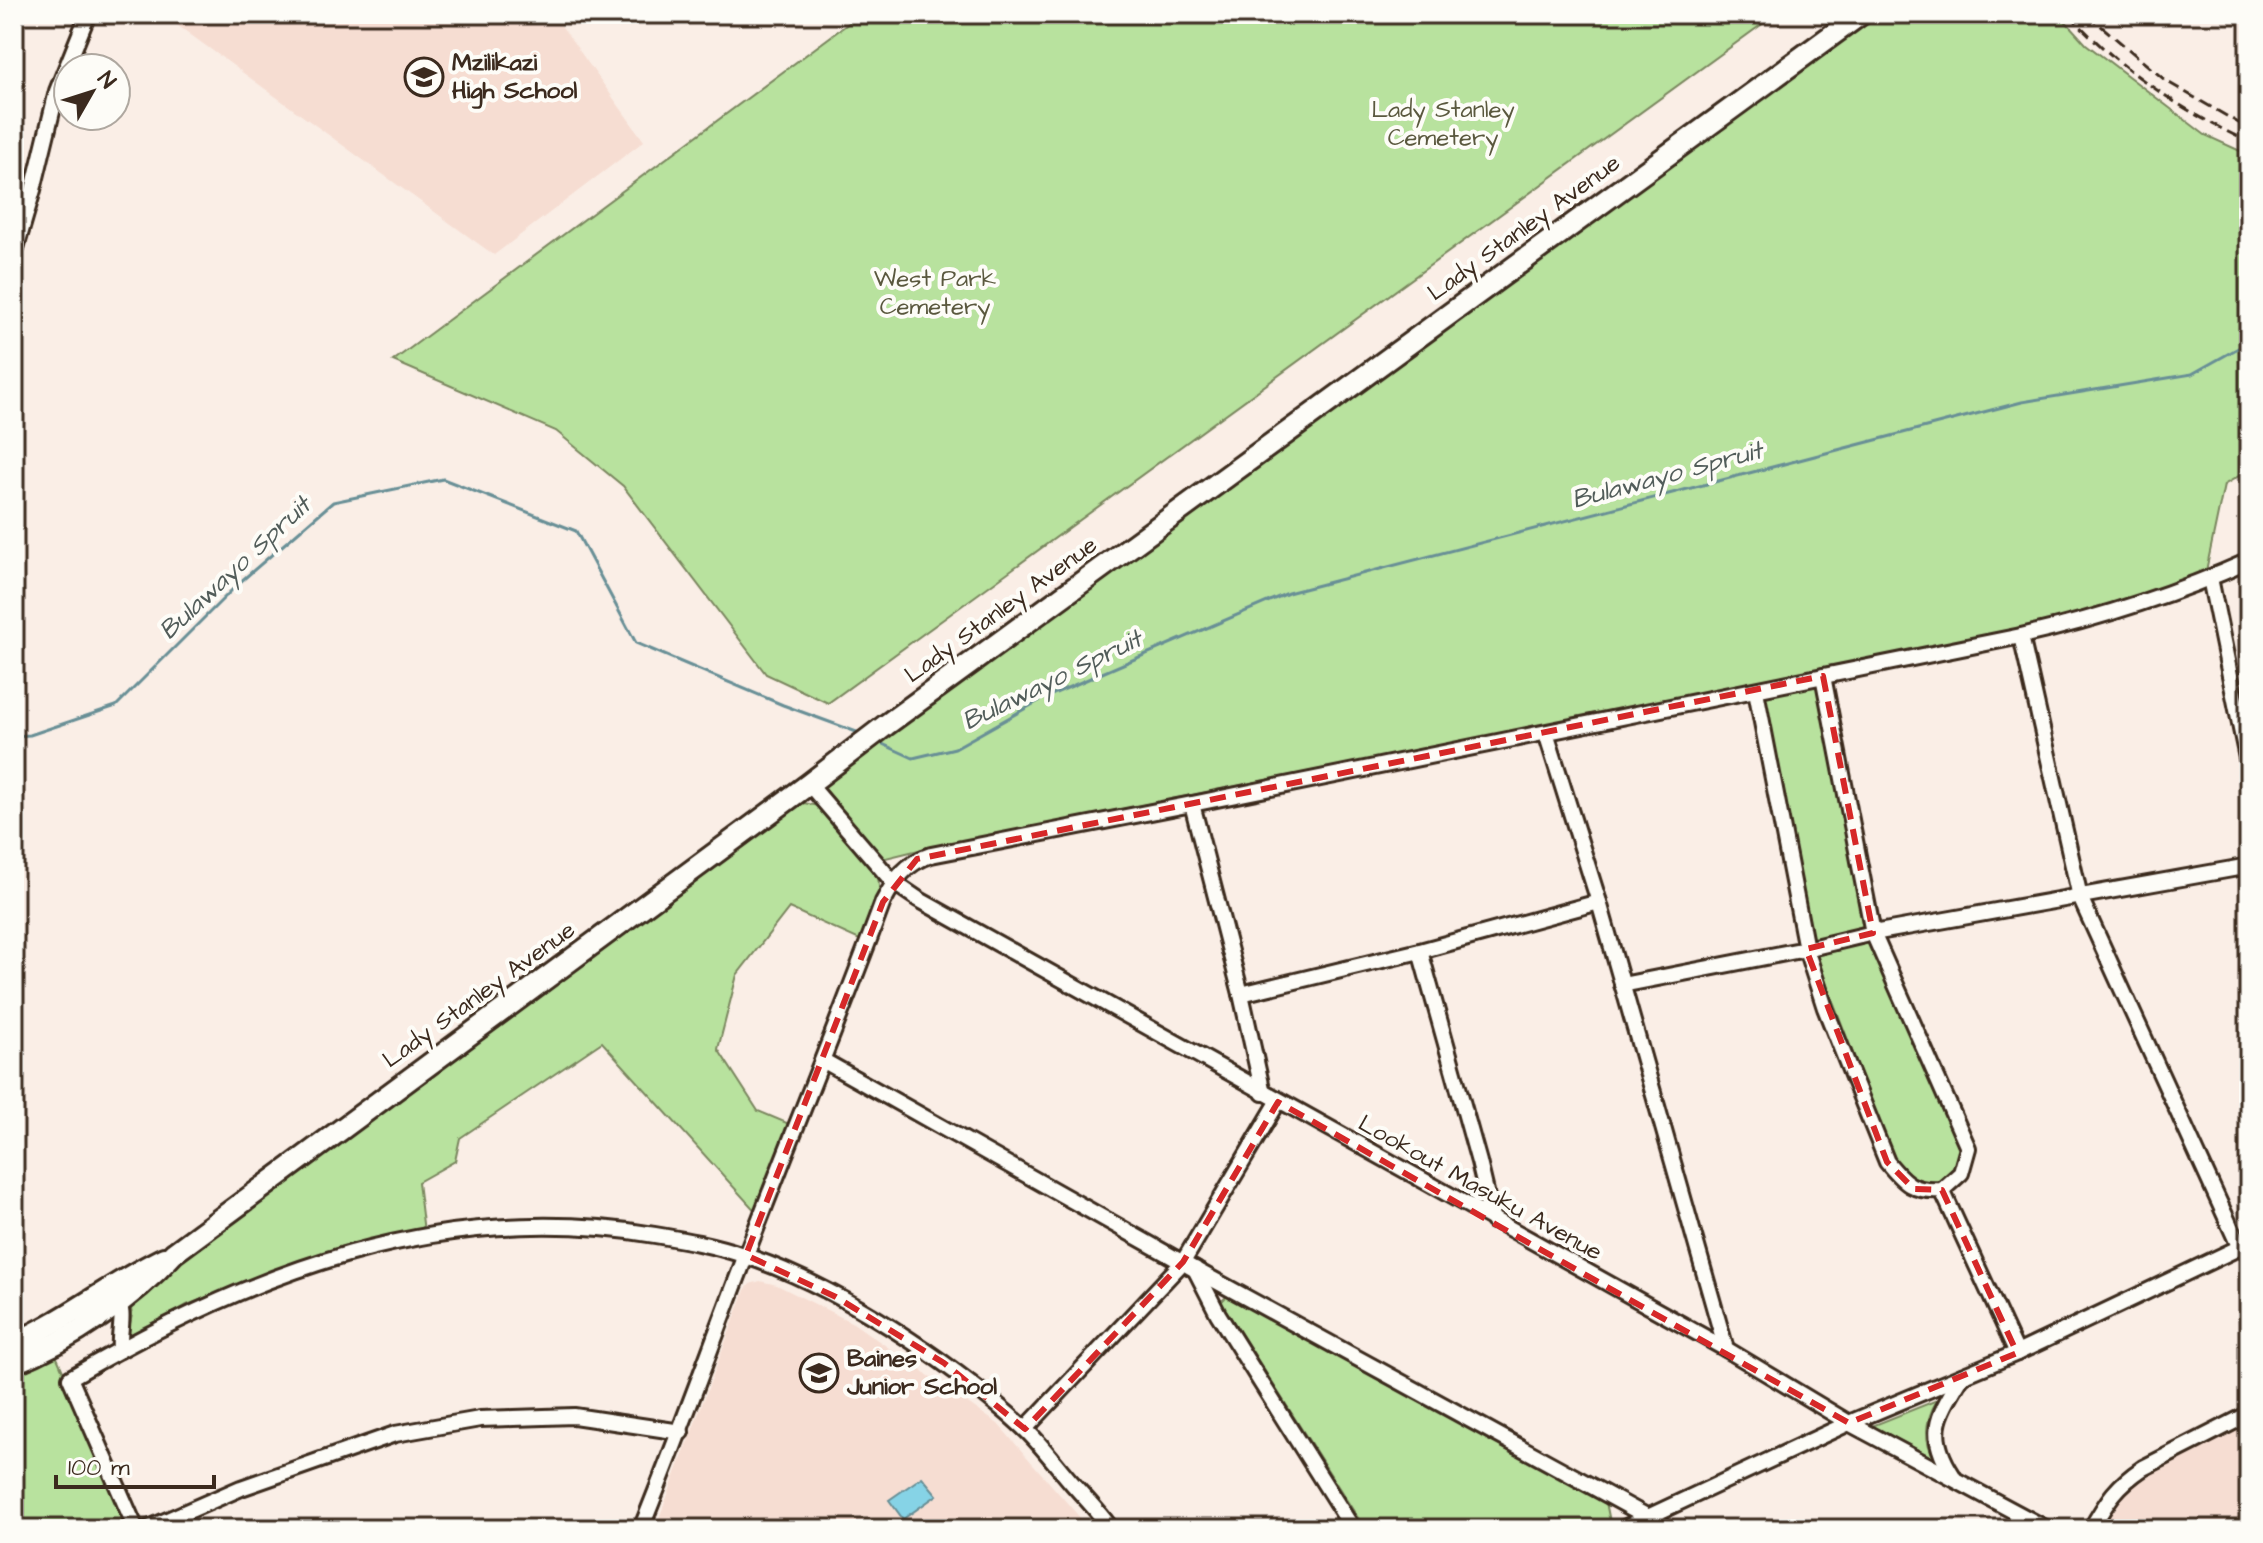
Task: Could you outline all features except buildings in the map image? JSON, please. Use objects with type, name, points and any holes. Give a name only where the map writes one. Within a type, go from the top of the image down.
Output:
[{"type":"highway","name":"Lady Stanley Avenue","points":[[14,1343],[150,1280],[174,1253],[886,725],[1861,14]]},
{"type":"highway","name":"Lady Stanley Avenue","points":[[14,1363],[40,1353],[115,1295]]},
{"type":"street","points":[[14,255],[57,91],[88,14]]},
{"type":"street","points":[[641,1529],[893,882],[917,859],[2021,636],[2092,620],[2249,561]]},
{"type":"street","points":[[2210,578],[2249,768]]},
{"type":"street","points":[[1622,1529],[1849,1423],[2017,1353],[2245,1246],[2080,897],[2021,636]]},
{"type":"street","points":[[1756,691],[1806,949],[1825,1008],[1887,1162],[1914,1189],[1942,1190],[1961,1173],[1968,1148],[1873,933],[1823,676]]},
{"type":"street","points":[[1546,733],[1599,902],[1726,1349]]},
{"type":"street","name":"Lookout Masuku Avenue","points":[[809,784],[893,882],[918,899],[1726,1349],[1849,1423],[2047,1529]]},
{"type":"street","points":[[1192,804],[1263,1093]]},
{"type":"street","points":[[1622,985],[1873,933],[2249,866]]},
{"type":"street","points":[[1241,994],[1420,951],[1599,902]]},
{"type":"street","points":[[1420,951],[1493,1221]]},
{"type":"street","points":[[824,1061],[1189,1266],[1670,1529]]},
{"type":"street","points":[[1025,1429],[1189,1266],[1278,1102]]},
{"type":"street","points":[[1942,1190],[2017,1353]]},
{"type":"street","points":[[136,1529],[70,1378],[189,1313],[259,1284],[348,1253],[439,1232],[543,1224],[613,1228],[708,1244],[746,1255],[836,1297],[944,1363],[1025,1429],[1111,1529]]},
{"type":"street","points":[[1189,1266],[1353,1529]]},
{"type":"street","points":[[115,1295],[123,1311],[120,1350]]},
{"type":"street","points":[[1955,1480],[1938,1451],[1935,1434],[1936,1423],[1947,1400],[1963,1376]]},
{"type":"street","points":[[2091,1529],[2112,1493],[2128,1478],[2249,1414]]},
{"type":"street","points":[[147,1529],[241,1488],[395,1434],[480,1419],[574,1416],[681,1432]]},
{"type":"highlighted area","points":[[1823,676],[1873,933],[1806,949],[1887,1162],[1914,1189],[1942,1190],[2017,1353],[1849,1423],[1278,1102],[1183,1262],[1025,1429],[944,1363],[836,1297],[746,1255],[883,902],[917,859]]},
{"type":"shaded area","name":"Mzilikazi High School","points":[[162,14],[553,14],[644,141],[494,255]]},
{"type":"shaded area","name":"Baines Junior School","points":[[760,1281],[777,1285],[853,1323],[998,1424],[1090,1529],[655,1529],[745,1290],[750,1284]]},
{"type":"shaded area","points":[[2249,1421],[2249,1529],[2097,1529],[2116,1496],[2149,1471]]},
{"type":"green space","name":"West Park Cemetery","points":[[861,14],[1776,14],[828,703],[766,674],[623,486],[556,431],[393,361]]},
{"type":"green space","points":[[1879,14],[2059,14],[2086,44],[2205,135],[2249,155],[2249,470],[2224,485],[2206,571],[2090,614],[2019,630],[882,859],[822,785]]},
{"type":"green space","points":[[1816,684],[1868,943],[1960,1148],[1954,1171],[1938,1184],[1912,1177],[1893,1158],[1815,954],[1764,696]]},
{"type":"green space","points":[[804,803],[818,806],[878,875],[880,898],[864,942],[789,908],[737,975],[718,1049],[758,1111],[794,1126],[758,1214],[602,1042],[460,1138],[455,1161],[418,1182],[424,1232],[342,1246],[187,1305],[126,1340],[132,1315],[130,1303],[183,1255],[785,813]]},
{"type":"green space","points":[[1229,1294],[1606,1502],[1610,1522],[1593,1529],[1365,1529],[1221,1302]]},
{"type":"green space","points":[[55,1353],[132,1529],[14,1529],[14,1369]]},
{"type":"green space","points":[[1937,1400],[1927,1429],[1928,1444],[1935,1459],[1872,1426]]},
{"type":"water","points":[[922,1477],[937,1495],[903,1519],[889,1500]]},
{"type":"waterway","name":"Bulawayo Spruit","points":[[876,741],[913,758],[955,748],[1044,698],[1288,593],[2022,402],[2192,374],[2249,342]]},
{"type":"waterway","name":"Bulawayo Spruit","points":[[14,736],[30,735],[116,706],[239,583],[333,502],[443,479],[576,531],[636,643],[783,705],[862,734]]},
{"type":"railway","points":[[2069,14],[2109,53],[2153,87],[2200,117],[2249,142]]},
{"type":"railway","points":[[2087,14],[2166,81],[2249,129]]},
{"type":"place","name":"Mzilikazi High School","points":[[424,77]]},
{"type":"place","name":"Baines Junior School","points":[[819,1373]]},
{"type":"park label","name":"Lady Stanley Cemetery","points":[[1443,124]]}]
